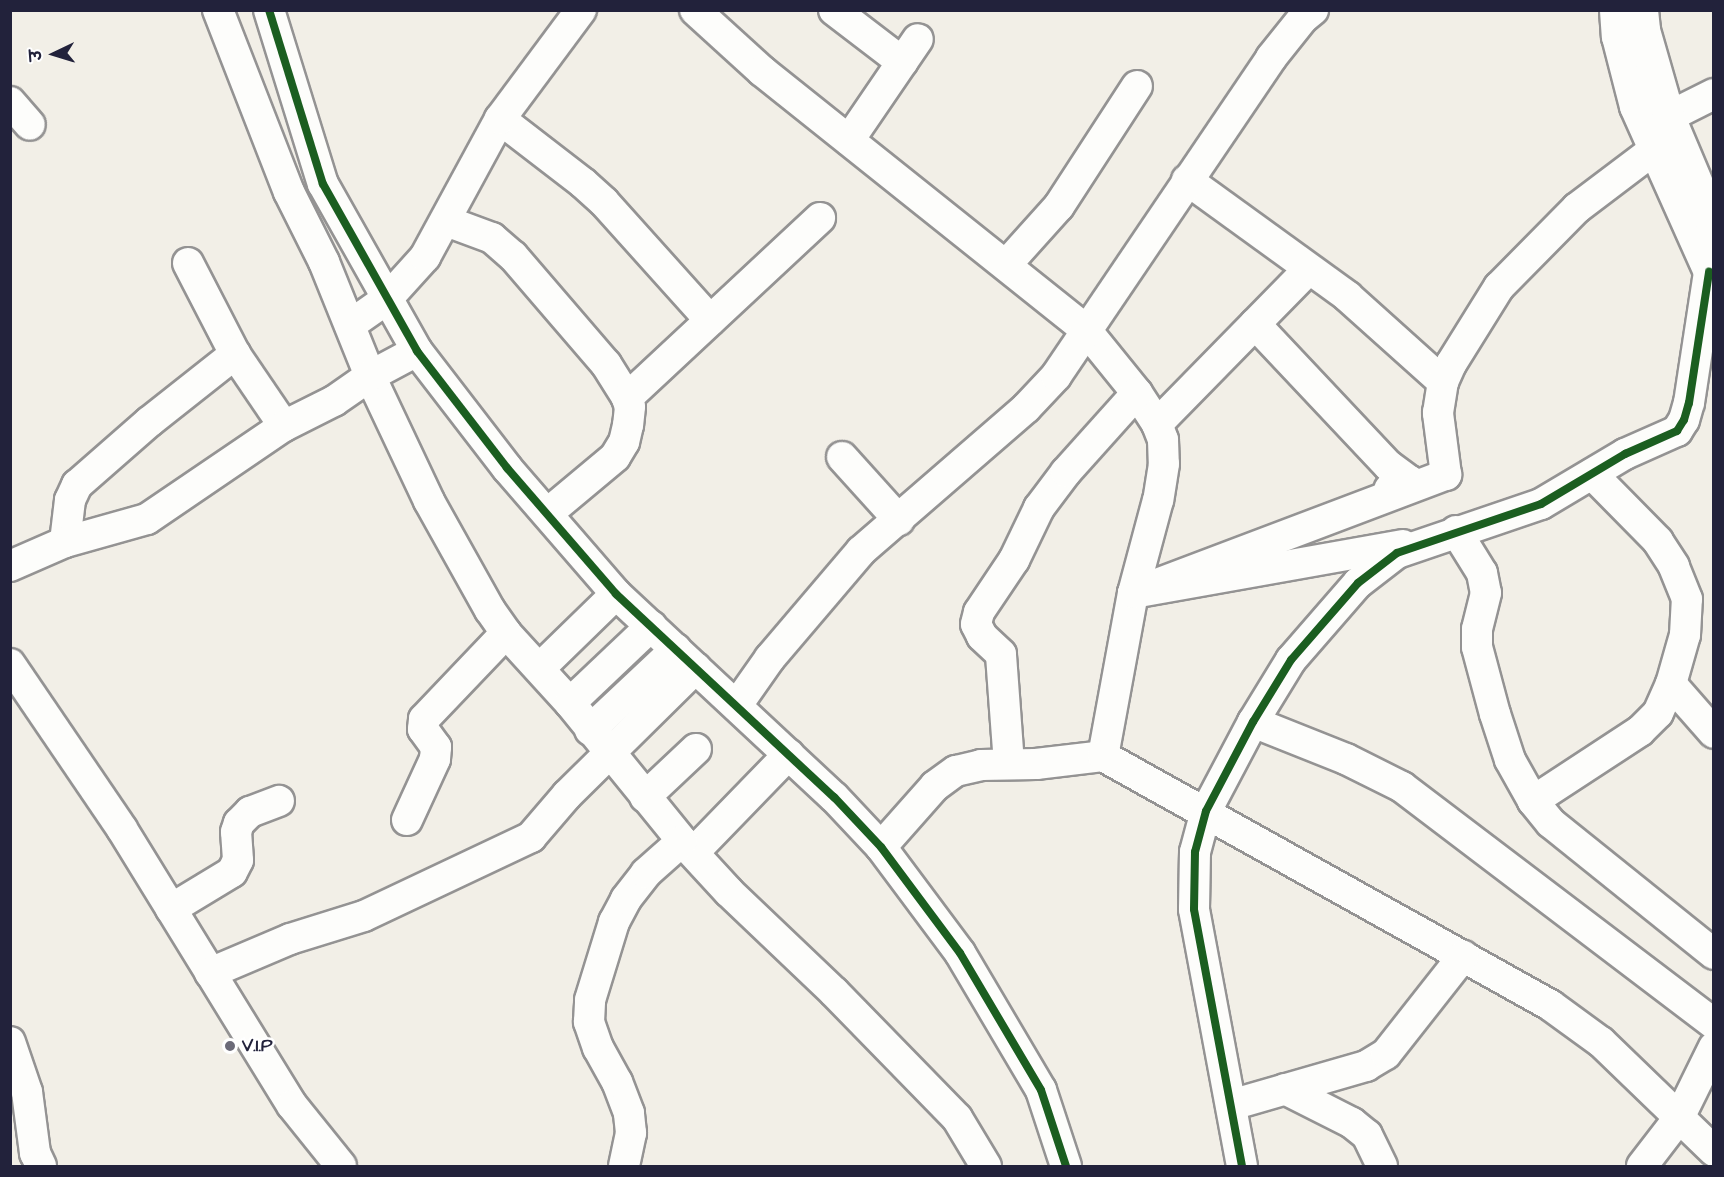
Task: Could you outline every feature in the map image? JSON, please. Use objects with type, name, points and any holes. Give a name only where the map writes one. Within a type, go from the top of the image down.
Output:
[{"type":"main road","points":[[1616,10],[1618,36],[1636,106],[1711,276]]},
{"type":"main road","points":[[1641,10],[1643,30],[1668,117],[1713,226]]},
{"type":"street","points":[[218,10],[290,192],[324,261],[370,376],[429,501],[506,633],[540,668],[645,797],[729,892],[834,992],[957,1118],[986,1167]]},
{"type":"street","points":[[269,10],[323,184],[417,351],[507,468],[616,594],[834,797],[880,847],[960,953],[1041,1090],[1066,1167]]},
{"type":"street","points":[[350,325],[387,299],[424,257],[446,222],[500,119],[580,10]]},
{"type":"street","points":[[695,10],[762,71],[1086,330],[1137,393],[1157,424],[1163,440],[1164,464],[1158,500],[1133,592],[1103,756]]},
{"type":"street","points":[[834,10],[910,50],[849,140]]},
{"type":"street","points":[[737,705],[770,658],[822,594],[861,551],[1026,408],[1056,376],[1271,58],[1303,18],[1314,10]]},
{"type":"street","points":[[1006,265],[1059,206],[1137,86]]},
{"type":"street","points":[[1668,117],[1713,94]]},
{"type":"street","points":[[10,102],[30,125]]},
{"type":"street","points":[[500,119],[604,202],[710,321]]},
{"type":"street","points":[[1133,592],[1446,475],[1438,413],[1443,382],[1451,364],[1499,287],[1577,208],[1655,149]]},
{"type":"street","points":[[1187,180],[1347,296],[1443,382]]},
{"type":"street","points":[[627,398],[820,218]]},
{"type":"street","points":[[446,222],[492,238],[513,256],[606,364],[627,398],[630,407],[628,424],[624,442],[615,457],[548,513]]},
{"type":"street","points":[[188,263],[235,354],[284,426]]},
{"type":"street","points":[[1157,424],[1309,269]]},
{"type":"street","points":[[1242,1167],[1194,909],[1195,852],[1206,811],[1253,722],[1292,660],[1358,583],[1397,553],[1541,504],[1647,443],[1666,438],[1677,431],[1684,420],[1711,276]]},
{"type":"street","points":[[1133,592],[1410,481],[1389,466],[1255,324]]},
{"type":"street","points":[[10,566],[64,542],[147,519],[284,426],[334,401],[370,376],[417,351]]},
{"type":"street","points":[[64,542],[70,500],[77,485],[149,422],[235,354]]},
{"type":"street","points":[[1009,764],[1005,676],[1001,654],[982,636],[976,624],[979,612],[994,593],[1014,560],[1039,508],[1066,472],[1137,393]]},
{"type":"street","points":[[842,457],[899,520]]},
{"type":"street","points":[[1533,801],[1640,731],[1658,713],[1671,684],[1685,635],[1688,599],[1674,566],[1658,541],[1592,474]]},
{"type":"street","points":[[1133,592],[1446,535]]},
{"type":"street","points":[[1446,535],[1482,573],[1486,593],[1477,629],[1478,647],[1486,684],[1510,760],[1533,801],[1559,830],[1713,954]]},
{"type":"street","points":[[540,668],[616,594]]},
{"type":"street","points":[[570,703],[651,626]]},
{"type":"street","points":[[407,820],[435,759],[435,747],[423,729],[424,719],[506,633]]},
{"type":"street","points":[[590,730],[686,658]]},
{"type":"street","points":[[210,973],[290,939],[364,916],[531,837],[567,795],[609,753],[686,658]]},
{"type":"street","points":[[10,664],[122,829],[326,1161]]},
{"type":"street","points":[[1671,684],[1713,733]]},
{"type":"street","points":[[1253,722],[1346,759],[1402,787],[1713,1024]]},
{"type":"street","points":[[645,797],[696,749]]},
{"type":"street","points":[[624,1167],[632,1133],[629,1113],[617,1082],[598,1048],[589,1022],[590,1000],[614,922],[626,899],[646,873],[688,846],[789,754]]},
{"type":"street","points":[[880,847],[935,786],[956,771],[981,765],[1103,756],[1206,811],[1550,1005],[1601,1042],[1713,1151]]},
{"type":"street","points":[[171,909],[232,872],[238,860],[236,832],[239,823],[250,812],[279,801]]},
{"type":"street","points":[[1231,1105],[1366,1066],[1386,1054],[1463,956]]},
{"type":"street","points":[[10,1042],[27,1092],[35,1153],[40,1167]]},
{"type":"street","points":[[1642,1167],[1679,1118],[1713,1047]]},
{"type":"street","points":[[1285,1089],[1352,1123],[1367,1135],[1382,1167]]},
{"type":"cycle path","points":[[269,10],[323,184],[417,351],[507,468],[616,594],[834,797],[881,847],[960,953],[1041,1090],[1066,1166]]},
{"type":"cycle path","points":[[1242,1166],[1194,909],[1195,852],[1206,811],[1253,722],[1291,660],[1358,583],[1397,553],[1541,504],[1625,454],[1677,431],[1684,420],[1689,403],[1709,272]]},
{"type":"place","name":"V.I.P","points":[[230,1046]]}]
